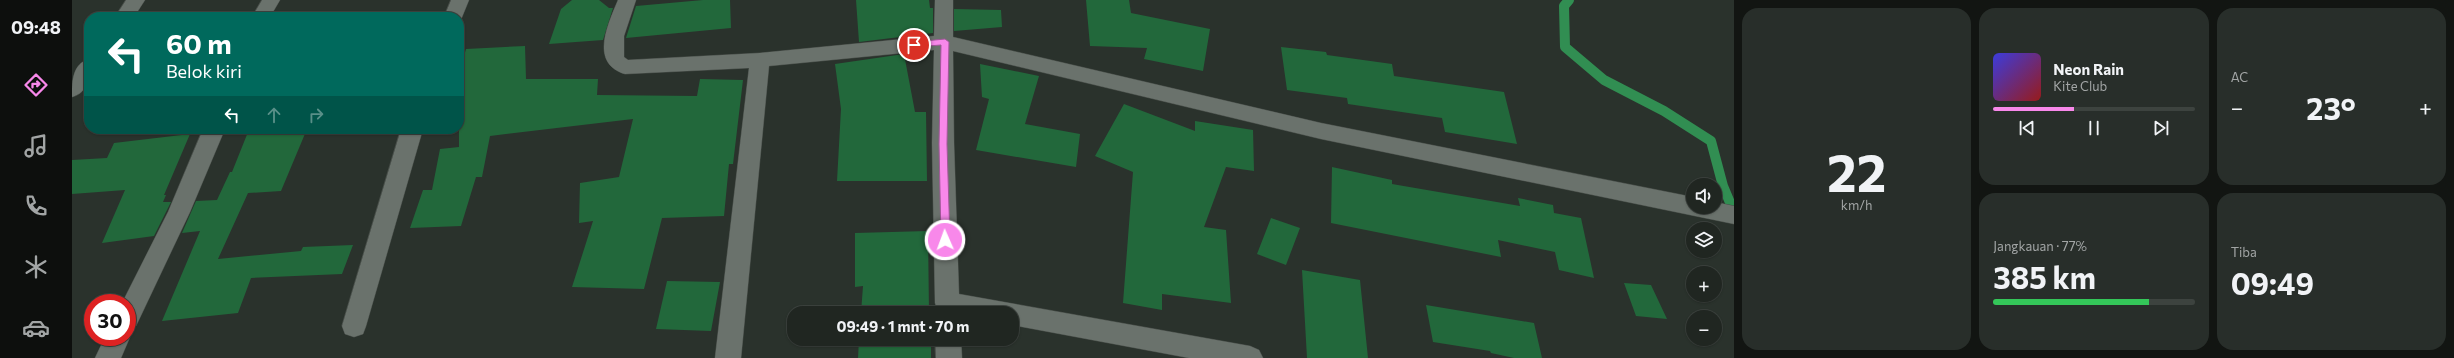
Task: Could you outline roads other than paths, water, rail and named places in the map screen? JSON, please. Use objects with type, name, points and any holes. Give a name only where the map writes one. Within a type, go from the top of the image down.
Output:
[{"type":"street","points":[[128,12],[136,0]]},
{"type":"street","points":[[264,12],[271,0]]},
{"type":"street","points":[[455,12],[460,0]]},
{"type":"street","points":[[627,0],[617,27],[613,55],[617,62],[625,67],[760,60],[945,42],[1321,131],[1686,205]]},
{"type":"street","points":[[944,0],[945,42],[943,144],[947,306]]},
{"type":"street","points":[[728,358],[760,60]]},
{"type":"street","points":[[72,90],[84,73]]},
{"type":"street","points":[[136,300],[179,212],[212,134]]},
{"type":"street","points":[[354,326],[411,134]]},
{"type":"street","points":[[1722,213],[1734,215]]},
{"type":"street","points":[[1019,315],[1207,354],[1250,358]]},
{"type":"street","points":[[108,358],[114,346]]},
{"type":"street","points":[[948,346],[949,358]]},
{"type":"waterway","points":[[1569,0],[1564,6],[1565,47],[1604,80],[1664,111],[1711,141],[1723,186],[1734,212]]}]
